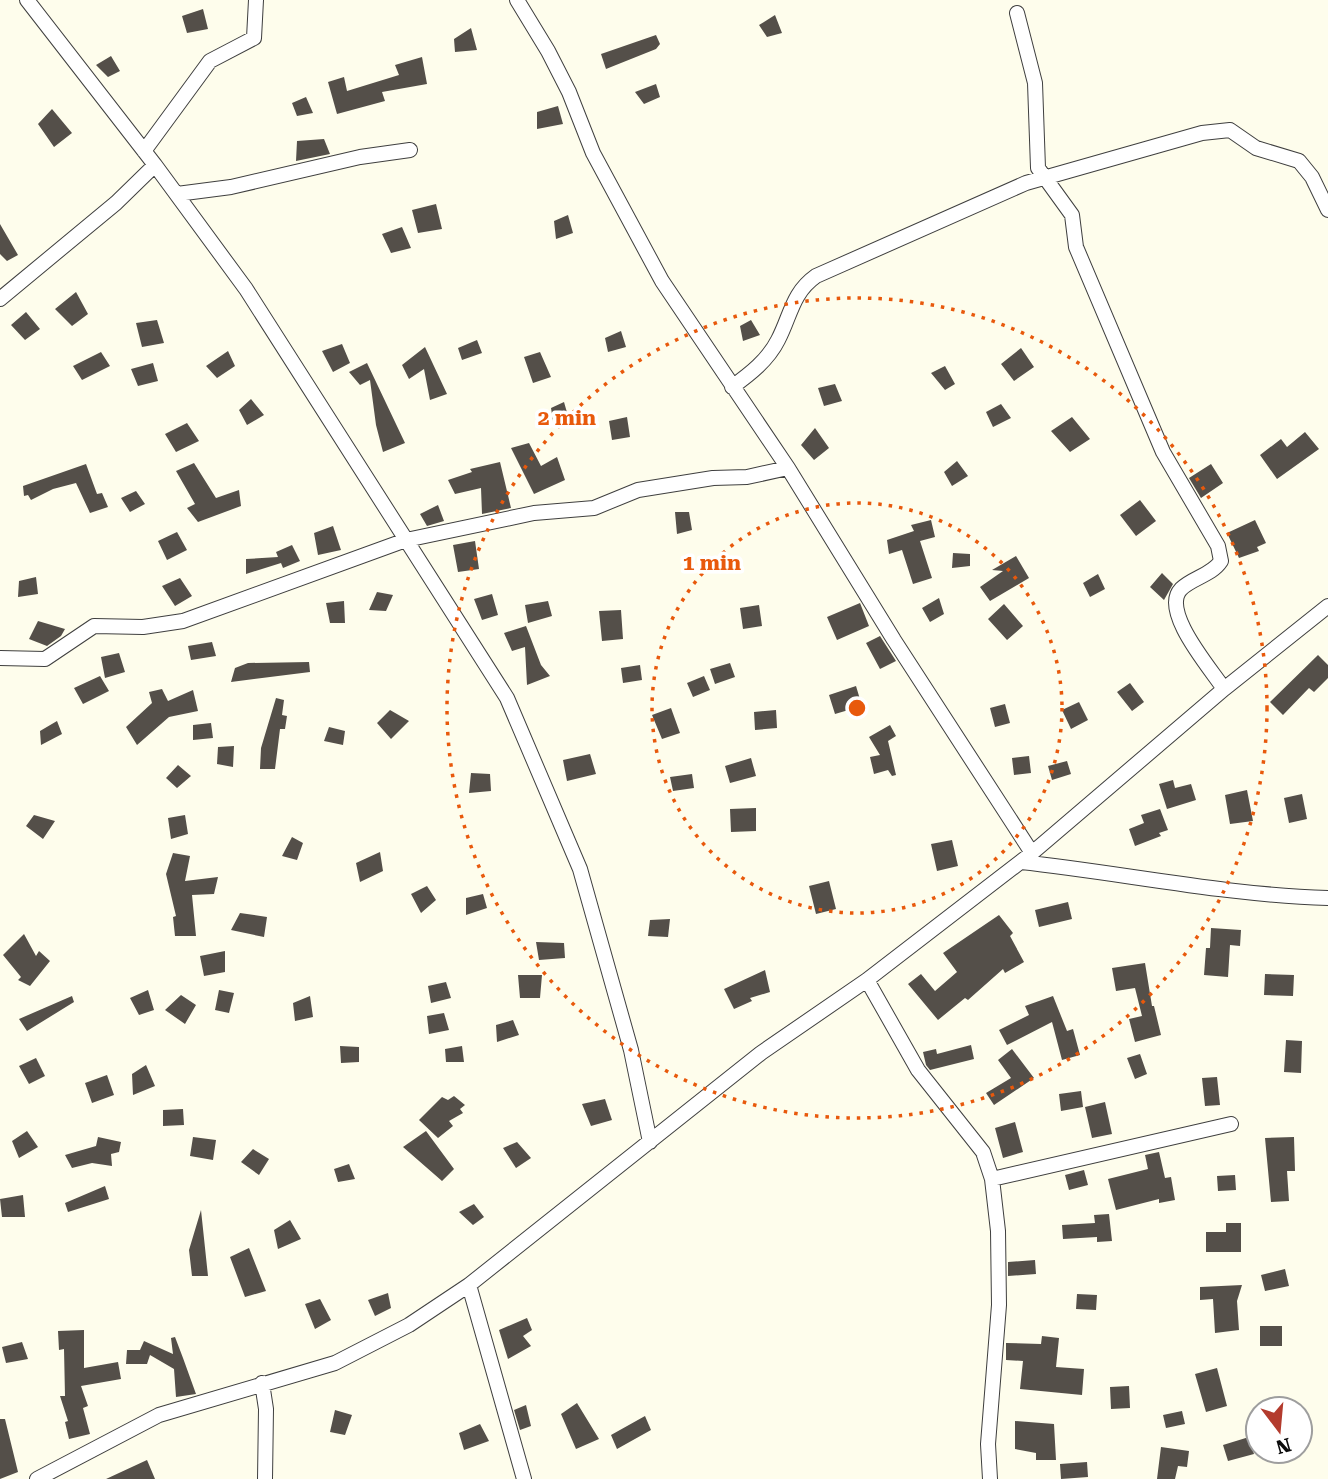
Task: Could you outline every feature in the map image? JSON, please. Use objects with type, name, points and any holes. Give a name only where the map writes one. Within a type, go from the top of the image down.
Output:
[{"type":"street","points":[[27,0],[177,194],[246,289],[507,698],[580,869],[631,1050],[650,1142]]},
{"type":"street","points":[[144,151],[210,61],[254,38],[257,0]]},
{"type":"street","points":[[517,0],[553,61],[593,153],[662,281],[788,468],[1027,857],[1276,897],[1327,898]]},
{"type":"street","points":[[1017,13],[1035,83],[1036,162],[1072,215],[1079,256],[1163,452],[1208,524],[1218,546],[1221,561],[1217,567],[1188,583],[1178,592],[1174,603],[1181,625],[1224,689]]},
{"type":"street","points":[[732,387],[768,356],[777,342],[796,294],[816,276],[989,197],[1046,177],[1202,133],[1230,130],[1255,148],[1298,161],[1312,177],[1328,209]]},
{"type":"street","points":[[177,194],[231,187],[380,153],[410,150]]},
{"type":"street","points":[[0,299],[116,203],[155,165]]},
{"type":"street","points":[[0,658],[45,659],[94,626],[143,628],[183,621],[407,541],[534,513],[594,508],[638,490],[713,478],[747,477],[788,468]]},
{"type":"street","points":[[37,1479],[159,1415],[262,1382],[335,1363],[409,1325],[469,1285],[761,1053],[867,980],[1027,857],[1224,689],[1328,606]]},
{"type":"street","points":[[867,980],[918,1070],[983,1152],[992,1179],[998,1231],[999,1305],[988,1444],[990,1479]]},
{"type":"street","points":[[992,1179],[1231,1124]]},
{"type":"street","points":[[469,1285],[524,1479]]},
{"type":"street","points":[[262,1382],[266,1409],[265,1479]]},
{"type":"building","points":[[203,9],[208,29],[187,33],[182,16]]},
{"type":"building","points":[[775,15],[782,33],[767,37],[759,25]]},
{"type":"building","points":[[471,28],[477,50],[455,52],[454,39]]},
{"type":"building","points":[[656,35],[660,44],[656,49],[606,69],[601,54]]},
{"type":"building","points":[[111,56],[120,71],[108,77],[96,65]]},
{"type":"building","points":[[422,57],[427,84],[382,92],[385,101],[337,114],[328,82],[344,77],[347,91],[399,75],[395,65]]},
{"type":"building","points":[[656,84],[660,97],[644,104],[635,92]]},
{"type":"building","points":[[306,97],[313,113],[297,116],[292,103]]},
{"type":"building","points":[[558,106],[563,124],[537,129],[537,112]]},
{"type":"building","points":[[52,109],[72,133],[54,147],[38,124]]},
{"type":"building","points":[[324,139],[330,154],[296,161],[297,141]]},
{"type":"building","points":[[436,204],[442,229],[418,233],[412,210]]},
{"type":"building","points":[[568,215],[573,233],[556,239],[554,221]]},
{"type":"building","points":[[0,224],[18,255],[7,261],[0,254]]},
{"type":"building","points":[[402,227],[411,248],[391,253],[382,234]]},
{"type":"building","points":[[76,292],[88,314],[72,326],[55,309]]},
{"type":"building","points":[[26,312],[40,329],[25,340],[11,325]]},
{"type":"building","points":[[157,320],[164,343],[142,347],[136,323]]},
{"type":"building","points":[[751,320],[760,335],[743,341],[740,326]]},
{"type":"building","points":[[621,331],[626,347],[608,352],[605,338]]},
{"type":"building","points":[[477,340],[482,353],[462,360],[458,348]]},
{"type":"building","points":[[342,344],[350,363],[333,372],[322,351]]},
{"type":"building","points":[[425,347],[447,394],[430,400],[424,369],[409,379],[402,365]]},
{"type":"building","points":[[1021,348],[1034,367],[1014,381],[1001,364]]},
{"type":"building","points":[[228,351],[235,366],[217,378],[206,366]]},
{"type":"building","points":[[101,352],[110,366],[82,380],[73,366]]},
{"type":"building","points":[[540,352],[551,377],[533,383],[524,357]]},
{"type":"building","points":[[153,363],[158,381],[138,386],[131,369]]},
{"type":"building","points":[[367,363],[405,443],[383,452],[370,380],[360,385],[349,372]]},
{"type":"building","points":[[945,366],[955,384],[945,390],[931,373]]},
{"type":"building","points":[[835,384],[842,401],[824,406],[818,388]]},
{"type":"building","points":[[251,399],[264,415],[247,425],[239,410]]},
{"type":"building","points":[[564,402],[570,423],[554,427],[551,408]]},
{"type":"building","points":[[1001,404],[1011,418],[993,427],[986,412]]},
{"type":"building","points":[[627,417],[630,437],[612,440],[609,421]]},
{"type":"building","points":[[1072,417],[1090,439],[1070,452],[1051,431]]},
{"type":"building","points":[[187,423],[199,441],[176,452],[165,434]]},
{"type":"building","points":[[815,428],[829,448],[814,460],[801,445]]},
{"type":"building","points":[[1305,432],[1319,449],[1277,479],[1260,455],[1281,439],[1287,447]]},
{"type":"building","points":[[529,443],[541,466],[557,457],[565,480],[534,494],[511,448]]},
{"type":"building","points":[[957,461],[968,476],[952,486],[944,472]]},
{"type":"building","points":[[500,462],[511,508],[482,514],[481,488],[455,494],[448,480],[472,472],[470,469]]},
{"type":"building","points":[[194,463],[216,498],[239,490],[241,506],[198,522],[187,508],[195,504],[176,471]]},
{"type":"building","points":[[86,464],[97,494],[102,493],[108,507],[90,513],[76,483],[53,489],[31,500],[28,495],[24,496],[23,486]]},
{"type":"building","points":[[1211,464],[1223,483],[1201,498],[1189,478]]},
{"type":"building","points":[[136,491],[145,504],[130,512],[121,498]]},
{"type":"building","points":[[1140,500],[1156,521],[1136,536],[1120,515]]},
{"type":"building","points":[[438,505],[444,521],[427,526],[420,514]]},
{"type":"building","points":[[675,512],[689,512],[692,530],[677,534]]},
{"type":"building","points":[[931,520],[935,537],[920,541],[932,578],[913,584],[902,550],[889,554],[887,540],[914,531],[911,525]]},
{"type":"building","points":[[1255,520],[1266,543],[1257,547],[1259,551],[1239,558],[1227,533]]},
{"type":"building","points":[[333,526],[341,550],[318,555],[314,533]]},
{"type":"building","points":[[177,532],[187,550],[167,560],[158,541]]},
{"type":"building","points":[[475,541],[479,569],[458,572],[453,545]]},
{"type":"building","points":[[292,545],[300,561],[283,568],[281,563],[246,574],[246,559],[278,557],[276,552]]},
{"type":"building","points":[[953,553],[970,554],[970,566],[952,568]]},
{"type":"building","points":[[1016,556],[1029,578],[990,601],[980,587],[1003,571],[992,570]]},
{"type":"building","points":[[1162,573],[1173,584],[1164,600],[1150,587]]},
{"type":"building","points":[[1098,574],[1105,589],[1090,597],[1083,583]]},
{"type":"building","points":[[36,577],[38,594],[18,597],[19,581]]},
{"type":"building","points":[[180,578],[192,596],[175,606],[162,586]]},
{"type":"building","points":[[377,592],[393,595],[386,611],[369,610]]},
{"type":"building","points":[[492,594],[498,615],[482,620],[474,599]]},
{"type":"building","points":[[939,598],[944,614],[930,622],[922,608]]},
{"type":"building","points":[[344,601],[345,623],[330,623],[326,603]]},
{"type":"building","points":[[548,601],[552,616],[528,623],[525,605]]},
{"type":"building","points":[[860,603],[869,626],[837,640],[827,617]]},
{"type":"building","points":[[1004,604],[1023,626],[1007,640],[988,619]]},
{"type":"building","points":[[759,605],[762,626],[743,629],[740,608]]},
{"type":"building","points":[[621,610],[623,639],[602,641],[599,611]]},
{"type":"building","points":[[38,621],[65,629],[61,636],[47,646],[29,639]]},
{"type":"building","points":[[526,626],[541,665],[550,676],[527,685],[525,647],[512,651],[504,633]]},
{"type":"building","points":[[880,636],[896,661],[880,669],[866,643]]},
{"type":"building","points":[[212,642],[216,656],[191,660],[188,646]]},
{"type":"building","points":[[119,653],[125,672],[105,678],[101,657]]},
{"type":"building","points":[[1318,655],[1328,665],[1328,678],[1314,692],[1309,688],[1283,715],[1270,702]]},
{"type":"building","points":[[309,662],[310,672],[231,682],[235,668],[248,663]]},
{"type":"building","points":[[730,663],[735,677],[715,684],[710,669]]},
{"type":"building","points":[[640,665],[642,680],[623,683],[621,668]]},
{"type":"building","points":[[100,676],[109,691],[83,704],[74,688]]},
{"type":"building","points":[[704,676],[710,690],[693,697],[687,683]]},
{"type":"building","points":[[1130,683],[1144,702],[1132,711],[1117,692]]},
{"type":"building","points":[[856,686],[862,706],[835,714],[829,695]]},
{"type":"building","points":[[162,689],[168,701],[193,690],[198,711],[169,717],[137,745],[126,727],[152,703],[149,692]]},
{"type":"building","points":[[276,698],[284,700],[282,715],[287,716],[285,729],[280,729],[275,769],[260,769],[261,748]]},
{"type":"building","points":[[1079,702],[1088,720],[1071,729],[1062,710]]},
{"type":"building","points":[[1005,704],[1010,723],[995,727],[990,708]]},
{"type":"building","points":[[671,708],[680,733],[662,739],[652,715]]},
{"type":"building","points":[[390,710],[409,721],[391,739],[377,723]]},
{"type":"building","points":[[776,710],[777,728],[755,730],[754,712]]},
{"type":"building","points":[[57,721],[62,734],[41,745],[40,731]]},
{"type":"building","points":[[211,723],[213,738],[193,740],[193,725]]},
{"type":"building","points":[[890,725],[896,736],[888,741],[896,775],[892,776],[888,770],[874,774],[870,757],[880,755],[869,737]]},
{"type":"building","points":[[329,727],[345,731],[343,745],[324,741]]},
{"type":"building","points":[[234,746],[233,767],[217,764],[218,747]]},
{"type":"building","points":[[590,754],[596,774],[567,781],[563,760]]},
{"type":"building","points":[[1029,756],[1031,773],[1014,775],[1012,758]]},
{"type":"building","points":[[751,758],[756,776],[730,783],[725,766]]},
{"type":"building","points":[[1067,761],[1071,774],[1052,780],[1048,766]]},
{"type":"building","points":[[178,765],[191,776],[177,788],[166,778]]},
{"type":"building","points":[[471,773],[490,774],[491,791],[469,793]]},
{"type":"building","points":[[692,774],[694,788],[673,791],[670,777]]},
{"type":"building","points":[[1173,780],[1175,788],[1191,784],[1196,800],[1167,809],[1159,784]]},
{"type":"building","points":[[1247,790],[1253,821],[1230,824],[1225,795]]},
{"type":"building","points":[[1302,794],[1307,819],[1289,823],[1284,798]]},
{"type":"building","points":[[756,808],[756,831],[731,832],[730,809]]},
{"type":"building","points":[[1160,809],[1168,830],[1159,833],[1161,836],[1135,846],[1129,829],[1144,823],[1141,815]]},
{"type":"building","points":[[34,815],[55,821],[43,839],[26,826]]},
{"type":"building","points":[[185,815],[188,834],[171,839],[168,818]]},
{"type":"building","points":[[292,837],[303,843],[297,860],[282,856]]},
{"type":"building","points":[[952,840],[958,866],[937,871],[931,844]]},
{"type":"building","points":[[380,852],[383,871],[360,882],[356,863]]},
{"type":"building","points":[[173,853],[190,856],[185,881],[218,877],[214,894],[192,895],[196,936],[175,936],[173,917],[176,916],[166,874]]},
{"type":"building","points":[[829,881],[836,909],[816,914],[809,886]]},
{"type":"building","points":[[427,886],[436,900],[421,913],[411,894]]},
{"type":"building","points":[[483,894],[487,908],[466,915],[466,898]]},
{"type":"building","points":[[1068,902],[1072,919],[1039,927],[1035,910]]},
{"type":"building","points":[[240,913],[267,917],[264,937],[231,930]]},
{"type":"building","points":[[999,915],[1013,933],[1010,936],[1024,962],[1005,973],[1003,969],[968,1000],[965,998],[938,1020],[908,984],[921,974],[935,991],[957,972],[943,953]]},
{"type":"building","points":[[670,919],[668,937],[648,936],[650,920]]},
{"type":"building","points":[[1211,928],[1241,930],[1240,946],[1230,945],[1228,977],[1204,975]]},
{"type":"building","points":[[24,934],[36,956],[39,951],[50,961],[30,986],[18,980],[21,977],[3,955]]},
{"type":"building","points":[[536,942],[564,943],[565,958],[539,960]]},
{"type":"building","points":[[225,951],[225,972],[204,976],[200,956]]},
{"type":"building","points":[[1145,963],[1152,1006],[1161,1035],[1135,1042],[1129,1019],[1142,1016],[1135,988],[1116,991],[1112,968]]},
{"type":"building","points":[[765,970],[770,992],[750,998],[752,1001],[734,1009],[724,989]]},
{"type":"building","points":[[1265,974],[1294,975],[1293,996],[1264,995]]},
{"type":"building","points":[[518,975],[542,975],[540,998],[520,998]]},
{"type":"building","points":[[446,982],[451,998],[431,1003],[428,986]]},
{"type":"building","points":[[148,990],[154,1010],[139,1015],[130,998]]},
{"type":"building","points":[[219,990],[234,993],[229,1013],[215,1010]]},
{"type":"building","points":[[181,995],[196,1005],[185,1024],[165,1010]]},
{"type":"building","points":[[72,996],[74,1002],[27,1031],[19,1019]]},
{"type":"building","points":[[310,996],[313,1017],[295,1021],[293,1003]]},
{"type":"building","points":[[1053,996],[1067,1031],[1073,1029],[1080,1055],[1062,1060],[1052,1022],[1007,1045],[999,1030],[1029,1015],[1025,1006]]},
{"type":"building","points":[[444,1013],[449,1030],[429,1034],[427,1016]]},
{"type":"building","points":[[513,1020],[519,1035],[497,1042],[496,1025]]},
{"type":"building","points":[[1286,1040],[1302,1041],[1301,1073],[1284,1072]]},
{"type":"building","points":[[971,1045],[974,1059],[930,1070],[926,1065],[923,1052],[936,1049],[937,1054]]},
{"type":"building","points":[[340,1046],[359,1047],[359,1062],[341,1063]]},
{"type":"building","points":[[462,1046],[464,1062],[446,1062],[445,1049]]},
{"type":"building","points":[[1012,1049],[1034,1078],[994,1105],[986,1093],[1011,1078],[998,1060]]},
{"type":"building","points":[[1140,1054],[1147,1074],[1135,1079],[1127,1058]]},
{"type":"building","points":[[36,1058],[45,1076],[29,1084],[19,1066]]},
{"type":"building","points":[[146,1065],[155,1086],[133,1095],[132,1074]]},
{"type":"building","points":[[107,1075],[114,1095],[92,1103],[85,1083]]},
{"type":"building","points":[[1217,1077],[1220,1105],[1205,1106],[1202,1078]]},
{"type":"building","points":[[1081,1091],[1083,1107],[1061,1111],[1059,1094]]},
{"type":"building","points":[[454,1096],[465,1105],[460,1109],[463,1113],[449,1121],[453,1126],[438,1138],[419,1120],[442,1097],[448,1100]]},
{"type":"building","points":[[605,1099],[612,1120],[591,1126],[582,1104]]},
{"type":"building","points":[[1105,1102],[1112,1134],[1092,1138],[1085,1107]]},
{"type":"building","points":[[183,1109],[184,1125],[163,1126],[163,1110]]},
{"type":"building","points":[[1015,1122],[1023,1152],[1003,1158],[995,1128]]},
{"type":"building","points":[[27,1131],[38,1147],[19,1158],[12,1141]]},
{"type":"building","points":[[426,1131],[454,1169],[442,1181],[403,1147]]},
{"type":"building","points":[[98,1137],[121,1142],[119,1152],[111,1154],[112,1166],[92,1163],[72,1168],[65,1155],[96,1146]]},
{"type":"building","points":[[193,1137],[216,1140],[213,1160],[190,1156]]},
{"type":"building","points":[[1294,1137],[1295,1171],[1287,1171],[1289,1201],[1271,1202],[1265,1138]]},
{"type":"building","points":[[517,1142],[531,1158],[516,1168],[503,1148]]},
{"type":"building","points":[[253,1149],[269,1159],[259,1175],[241,1162]]},
{"type":"building","points":[[1159,1152],[1165,1178],[1171,1177],[1175,1200],[1159,1203],[1159,1199],[1116,1210],[1108,1179],[1148,1169],[1145,1155]]},
{"type":"building","points":[[349,1164],[355,1179],[338,1182],[334,1169]]},
{"type":"building","points":[[1084,1170],[1088,1185],[1069,1190],[1065,1175]]},
{"type":"building","points":[[1235,1175],[1236,1190],[1218,1191],[1217,1176]]},
{"type":"building","points":[[105,1186],[109,1199],[68,1212],[65,1203]]},
{"type":"building","points":[[23,1195],[25,1217],[2,1217],[0,1199]]},
{"type":"building","points":[[474,1204],[484,1217],[473,1225],[459,1212]]},
{"type":"building","points":[[201,1210],[208,1276],[192,1276],[189,1250]]},
{"type":"building","points":[[1109,1214],[1112,1241],[1097,1242],[1097,1237],[1063,1239],[1062,1225],[1095,1223],[1094,1215]]},
{"type":"building","points":[[290,1220],[301,1239],[278,1249],[274,1230]]},
{"type":"building","points":[[1226,1223],[1241,1223],[1241,1252],[1206,1252],[1206,1232],[1226,1232]]},
{"type":"building","points":[[249,1248],[266,1291],[245,1297],[230,1257]]},
{"type":"building","points":[[1035,1260],[1036,1274],[1008,1276],[1008,1262]]},
{"type":"building","points":[[1285,1269],[1289,1286],[1265,1291],[1261,1275]]},
{"type":"building","points":[[1242,1285],[1237,1301],[1239,1330],[1215,1333],[1213,1299],[1200,1300],[1200,1287]]},
{"type":"building","points":[[388,1293],[391,1308],[375,1316],[368,1300]]},
{"type":"building","points":[[1077,1294],[1097,1295],[1096,1310],[1076,1309]]},
{"type":"building","points":[[320,1299],[331,1320],[315,1329],[305,1304]]},
{"type":"building","points":[[527,1318],[532,1330],[523,1336],[531,1346],[508,1359],[499,1330]]},
{"type":"building","points":[[1260,1326],[1282,1326],[1282,1346],[1260,1346]]},
{"type":"building","points":[[84,1330],[84,1368],[118,1362],[121,1379],[81,1386],[88,1406],[83,1408],[90,1434],[69,1439],[65,1422],[68,1421],[60,1396],[65,1396],[64,1349],[59,1350],[58,1331]]},
{"type":"building","points":[[1042,1336],[1059,1338],[1056,1367],[1084,1369],[1082,1395],[1020,1389],[1023,1361],[1006,1360],[1006,1343],[1041,1344]]},
{"type":"building","points":[[175,1337],[196,1394],[176,1397],[174,1369],[150,1355],[147,1364],[126,1364],[127,1350],[140,1350],[144,1341],[173,1354],[171,1338]]},
{"type":"building","points":[[22,1342],[28,1359],[6,1363],[2,1347]]},
{"type":"building","points":[[1217,1368],[1227,1406],[1206,1412],[1195,1374]]},
{"type":"building","points":[[1129,1386],[1130,1408],[1111,1409],[1110,1387]]},
{"type":"building","points":[[577,1403],[599,1439],[576,1449],[561,1414]]},
{"type":"building","points":[[526,1405],[531,1426],[520,1430],[514,1410]]},
{"type":"building","points":[[335,1410],[352,1415],[345,1435],[330,1432]]},
{"type":"building","points":[[1182,1411],[1185,1424],[1166,1428],[1163,1415]]},
{"type":"building","points":[[645,1416],[651,1430],[617,1449],[611,1435]]},
{"type":"building","points":[[0,1419],[5,1419],[18,1472],[0,1479]]},
{"type":"building","points":[[1015,1421],[1054,1424],[1056,1460],[1036,1460],[1036,1453],[1015,1449]]},
{"type":"building","points":[[480,1424],[489,1441],[464,1450],[459,1433]]},
{"type":"building","points":[[1244,1439],[1244,1457],[1228,1461],[1223,1445]]},
{"type":"building","points":[[1161,1447],[1189,1451],[1187,1467],[1178,1466],[1175,1479],[1157,1479]]},
{"type":"building","points":[[147,1460],[155,1479],[106,1479]]},
{"type":"building","points":[[1087,1462],[1088,1477],[1061,1479],[1060,1464]]}]
